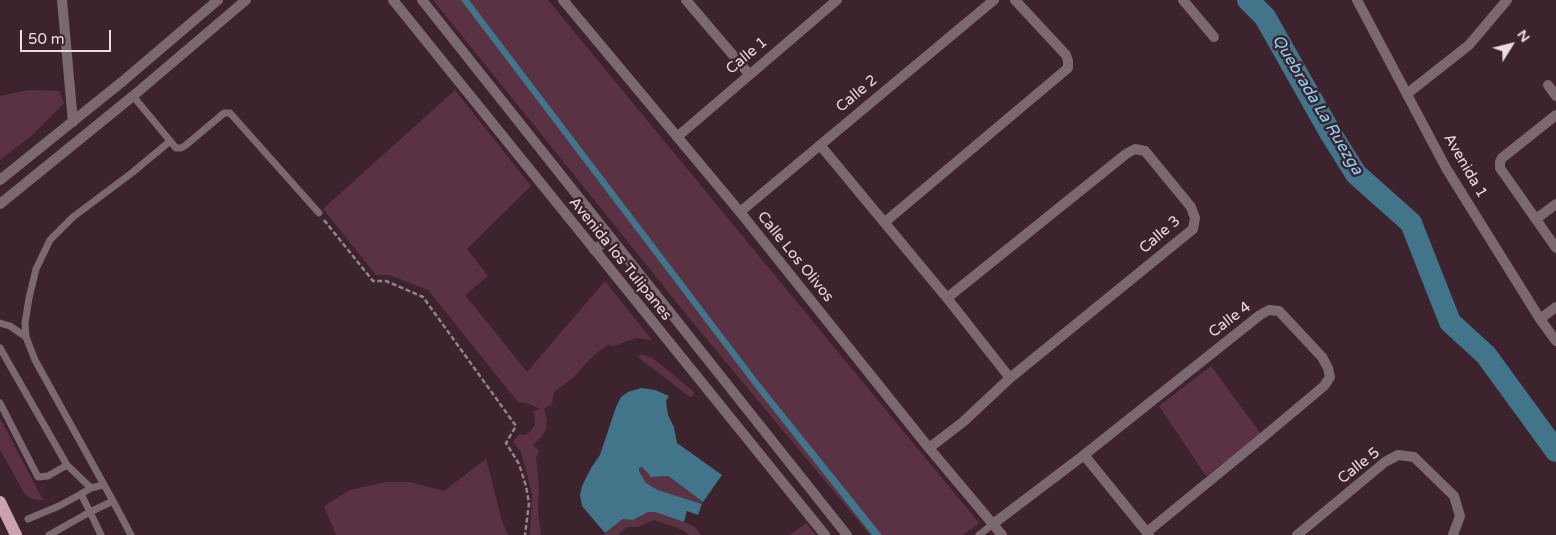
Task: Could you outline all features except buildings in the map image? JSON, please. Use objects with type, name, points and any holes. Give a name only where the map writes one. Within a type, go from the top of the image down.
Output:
[{"type":"main road","points":[[0,502],[15,528]]},
{"type":"street","points":[[62,0],[73,122]]},
{"type":"street","points":[[0,180],[73,122],[218,0]]},
{"type":"street","points":[[0,204],[133,96],[246,0]]},
{"type":"street","name":"Avenida los Tulipanes","points":[[393,0],[825,535]]},
{"type":"street","name":"Avenida los Tulipanes","points":[[422,0],[847,535]]},
{"type":"street","name":"Calle Los Olivos","points":[[563,0],[740,212],[929,448],[1002,535]]},
{"type":"street","points":[[686,0],[749,74]]},
{"type":"street","name":"Calle 1","points":[[677,137],[838,0]]},
{"type":"street","name":"Calle 2","points":[[740,212],[994,0]]},
{"type":"street","points":[[885,222],[1068,68],[1066,55],[1015,0]]},
{"type":"street","points":[[1183,0],[1214,37]]},
{"type":"street","name":"Avenida 1","points":[[1357,0],[1408,93],[1446,168],[1540,319],[1556,341]]},
{"type":"street","points":[[1408,93],[1469,45],[1507,0]]},
{"type":"street","points":[[1548,85],[1556,96]]},
{"type":"street","points":[[1556,115],[1502,158],[1500,162],[1500,168],[1556,248]]},
{"type":"street","points":[[820,145],[947,298],[1010,378]]},
{"type":"street","name":"Calle 3","points":[[929,448],[963,422],[1010,378],[1193,229],[1195,218],[1191,207],[1145,151],[1135,149],[1126,154],[947,298]]},
{"type":"street","points":[[1536,220],[1556,204]]},
{"type":"street","points":[[594,250],[610,238]]},
{"type":"street","points":[[1540,319],[1556,307]]},
{"type":"street","name":"Calle 4","points":[[993,524],[1084,455],[1260,314],[1269,310],[1279,311],[1322,357],[1330,377],[1324,386],[1148,533]]},
{"type":"street","points":[[1084,455],[1148,533]]},
{"type":"street","name":"Calle 5","points":[[1297,535],[1385,462],[1398,455],[1414,457],[1454,496],[1460,516],[1453,535]]},
{"type":"lane","points":[[133,96],[169,142],[176,148],[181,148],[224,113],[230,113],[319,213]]},
{"type":"lane","points":[[131,535],[35,360],[26,338],[25,322],[36,269],[50,240],[73,216],[133,172],[169,142]]},
{"type":"lane","points":[[0,323],[10,326],[26,338]]},
{"type":"lane","points":[[0,348],[67,465],[91,488]]},
{"type":"lane","points":[[0,403],[38,477],[48,476],[67,465]]},
{"type":"lane","points":[[28,519],[59,506],[91,488],[102,485]]},
{"type":"lane","points":[[81,494],[101,535]]},
{"type":"lane","points":[[49,535],[113,501]]},
{"type":"lane","points":[[979,535],[993,524]]},
{"type":"path","points":[[319,213],[372,281],[386,281],[423,298],[516,426],[506,443],[519,464],[526,486],[529,503],[525,535]]},
{"type":"shaded area","points":[[433,0],[548,0],[979,523],[963,535],[870,535],[690,319]]},
{"type":"shaded area","points":[[28,90],[59,91],[64,103],[31,136],[0,160],[0,96]]},
{"type":"shaded area","points":[[455,90],[531,186],[467,249],[488,276],[465,295],[527,372],[605,281],[652,340],[636,338],[614,346],[607,345],[593,356],[574,377],[554,392],[552,404],[543,409],[547,421],[546,429],[533,445],[539,451],[536,457],[539,488],[538,513],[541,535],[530,535],[532,494],[521,452],[513,442],[519,434],[524,435],[530,432],[535,425],[533,411],[541,409],[518,402],[428,290],[389,275],[376,275],[323,209]]},
{"type":"shaded area","points":[[640,354],[658,362],[694,392],[694,396],[690,397],[639,358]]},
{"type":"shaded area","points":[[1211,366],[1261,434],[1206,476],[1159,406]]},
{"type":"shaded area","points":[[0,418],[43,500],[30,498],[24,493],[3,455],[0,449]]},
{"type":"shaded area","points":[[486,459],[502,521],[508,535],[336,535],[324,506],[350,490],[386,482],[410,482],[444,491]]},
{"type":"shaded area","points":[[642,467],[648,475],[656,477],[667,476],[703,502],[702,504],[658,490],[646,483],[639,471],[639,468]]},
{"type":"shaded area","points":[[655,512],[684,522],[695,527],[701,535],[689,535],[683,530],[654,520],[638,527],[627,527],[618,535],[603,535],[623,519],[638,518],[643,513]]},
{"type":"shaded area","points":[[806,523],[816,535],[790,535]]},
{"type":"water","points":[[461,0],[469,0],[759,382],[882,535],[872,535],[754,386]]},
{"type":"water","points":[[641,388],[655,390],[669,396],[666,401],[668,415],[674,427],[677,443],[722,475],[703,502],[668,476],[651,477],[642,467],[639,468],[646,483],[658,490],[702,504],[698,515],[687,511],[684,522],[655,512],[648,512],[633,520],[623,519],[605,533],[582,506],[580,495],[582,486],[600,455],[621,397],[628,392]]},
{"type":"waterway","name":"Quebrada La Ruezga","points":[[1248,0],[1265,17],[1331,134],[1356,174],[1411,223],[1450,322],[1486,355],[1556,451]]}]
